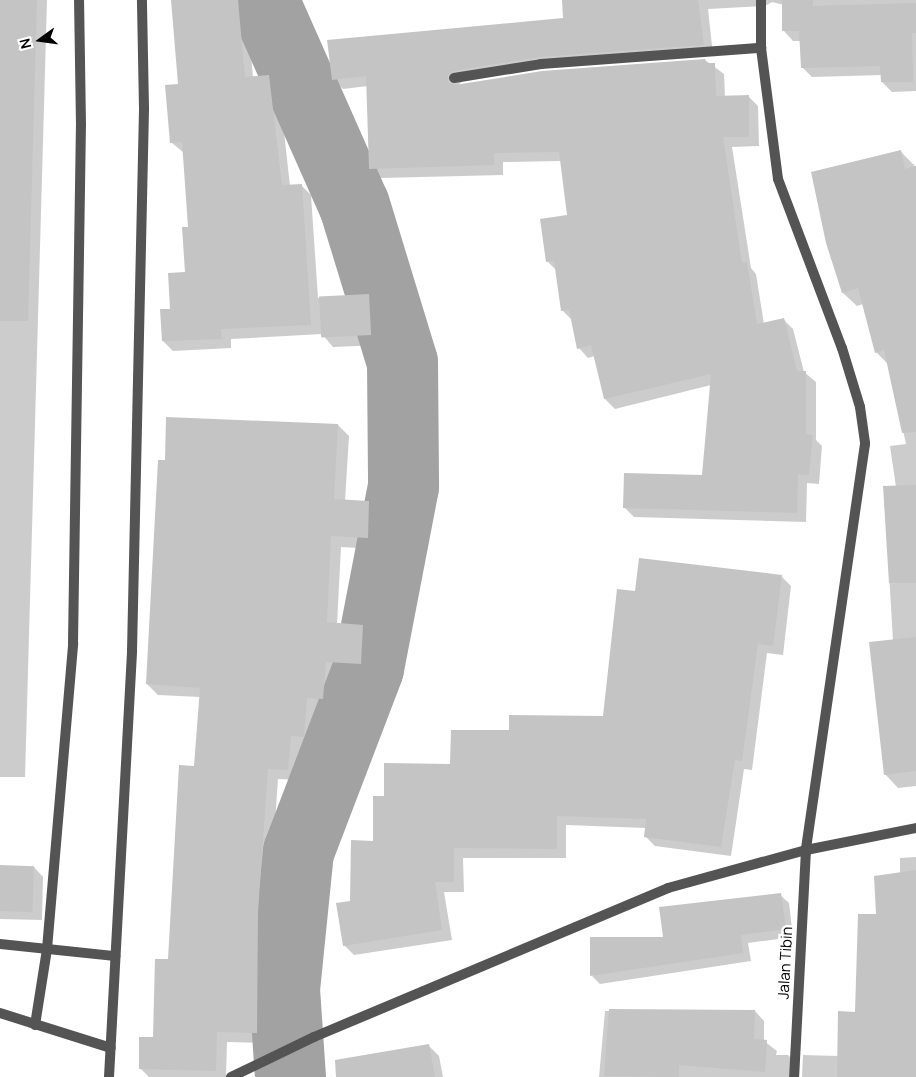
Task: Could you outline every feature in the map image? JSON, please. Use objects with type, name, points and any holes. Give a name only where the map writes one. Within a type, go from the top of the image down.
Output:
[{"type":"street","points":[[34,1025],[47,949],[73,643],[81,125],[79,0]]},
{"type":"street","points":[[109,1077],[132,651],[144,108],[142,0]]},
{"type":"street","name":"Jalan Tibin","points":[[761,0],[761,48],[778,179],[842,348],[860,407],[865,444],[806,850],[794,1077]]},
{"type":"street","points":[[454,78],[541,64],[761,48]]},
{"type":"street","points":[[231,1077],[314,1037],[668,888],[806,850],[916,828]]},
{"type":"street","points":[[0,944],[116,956]]},
{"type":"street","points":[[0,1013],[111,1048]]},
{"type":"building","points":[[0,0],[37,0],[28,321],[0,321]]},
{"type":"building","points":[[171,0],[238,0],[245,77],[269,75],[282,185],[302,184],[311,325],[221,329],[222,339],[162,341],[160,309],[170,309],[168,273],[185,272],[182,227],[188,227],[182,142],[170,143],[165,85],[178,84]]},
{"type":"building","points":[[562,0],[698,0],[704,45],[540,57],[453,71],[448,75],[448,82],[455,85],[542,71],[705,59],[706,63],[715,63],[716,96],[749,95],[749,137],[723,137],[742,263],[747,262],[757,324],[784,318],[797,371],[806,371],[806,434],[813,435],[809,475],[798,474],[797,513],[623,508],[624,473],[702,475],[711,374],[604,399],[591,345],[577,349],[569,310],[561,311],[554,261],[546,262],[540,219],[567,215],[559,152],[494,153],[494,165],[369,169],[366,76],[332,80],[327,40],[563,18]]},
{"type":"building","points":[[782,0],[813,0],[813,6],[916,3],[916,33],[912,33],[913,82],[881,82],[880,66],[801,68],[799,31],[782,31]]},
{"type":"building","points":[[901,150],[905,169],[916,166],[916,432],[902,433],[884,350],[875,353],[858,288],[842,293],[826,243],[811,172]]},
{"type":"building","points":[[369,294],[371,335],[321,338],[319,297]]},
{"type":"building","points":[[166,417],[338,424],[334,499],[369,501],[368,538],[331,536],[327,622],[363,625],[361,664],[326,662],[323,699],[307,698],[304,737],[291,736],[288,770],[268,769],[258,912],[257,1033],[217,1032],[216,1071],[139,1069],[139,1037],[153,1037],[155,959],[168,959],[179,765],[194,766],[200,688],[146,684],[158,460],[165,460]]},
{"type":"building","points":[[916,485],[916,583],[889,583],[883,486]]},
{"type":"building","points":[[639,558],[782,575],[773,646],[758,644],[742,761],[735,760],[721,847],[644,837],[646,819],[557,816],[557,849],[454,848],[454,882],[435,882],[442,930],[343,946],[336,903],[350,901],[351,840],[373,841],[373,796],[384,796],[384,763],[450,764],[451,730],[509,730],[509,715],[603,716],[617,589],[635,591]]},
{"type":"building","points":[[916,637],[916,771],[884,775],[869,642]]},
{"type":"building","points":[[0,865],[34,866],[32,912],[0,911]]},
{"type":"building","points":[[916,870],[916,1077],[837,1077],[838,1011],[855,1012],[858,914],[876,914],[874,876]]},
{"type":"building","points":[[781,893],[786,929],[741,935],[743,953],[590,976],[590,937],[663,937],[659,907]]},
{"type":"building","points":[[609,1009],[755,1010],[754,1039],[767,1040],[765,1072],[679,1065],[679,1077],[604,1076]]},
{"type":"building","points":[[429,1044],[435,1077],[336,1077],[335,1060]]},
{"type":"waterway","points":[[263,0],[354,205],[402,362],[403,486],[368,668],[298,851],[284,989],[290,1077]]}]
